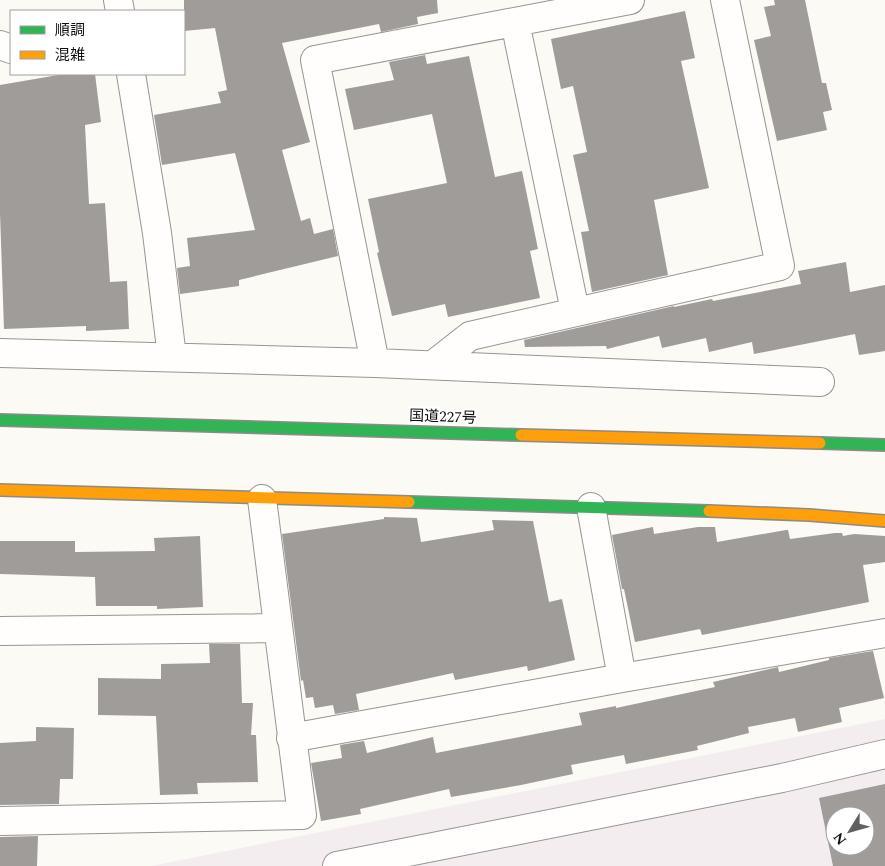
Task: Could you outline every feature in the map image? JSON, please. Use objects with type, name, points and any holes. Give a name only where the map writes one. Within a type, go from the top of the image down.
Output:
[{"type":"main road","name":"国道227号","points":[[0,420],[885,444]]},
{"type":"main road","points":[[0,490],[591,507],[809,515],[885,521]]},
{"type":"street","points":[[375,363],[315,60],[630,0]]},
{"type":"street","points":[[433,365],[470,336],[780,266],[725,0]]},
{"type":"street","points":[[515,22],[576,311]]},
{"type":"street","points":[[131,75],[157,233],[172,358]]},
{"type":"street","points":[[0,352],[433,365],[820,382]]},
{"type":"street","points":[[0,821],[302,815],[262,499]]},
{"type":"street","points":[[591,507],[622,678]]},
{"type":"street","points":[[0,631],[277,628]]},
{"type":"street","points":[[291,738],[885,633]]},
{"type":"street","points":[[337,866],[772,780],[885,754]]},
{"type":"shaded area","points":[[885,719],[885,866],[151,866]]},
{"type":"building","points":[[184,0],[437,0],[438,13],[417,17],[418,24],[381,32],[379,24],[282,43],[310,142],[282,150],[301,221],[310,218],[314,234],[333,229],[338,256],[239,280],[239,286],[180,294],[177,268],[190,266],[187,238],[255,230],[235,153],[162,165],[154,115],[221,103],[218,92],[227,90],[215,28],[185,31]]},
{"type":"building","points":[[774,0],[805,0],[822,83],[826,83],[832,110],[823,112],[827,130],[777,141],[754,40],[771,36],[764,7],[775,5]]},
{"type":"building","points":[[685,11],[695,58],[681,61],[709,188],[654,200],[668,275],[592,292],[581,232],[589,231],[573,155],[587,152],[573,86],[561,89],[551,39]]},
{"type":"building","points":[[425,55],[427,64],[469,56],[495,177],[522,171],[538,249],[530,251],[540,298],[448,317],[445,304],[392,316],[377,253],[379,252],[368,199],[447,183],[432,114],[354,130],[345,89],[394,80],[389,62]]},
{"type":"building","points":[[58,75],[95,75],[101,122],[85,125],[89,204],[105,203],[110,282],[127,281],[129,329],[86,331],[86,326],[4,329],[0,213],[0,85]]},
{"type":"building","points":[[846,262],[850,292],[885,285],[885,351],[859,355],[855,334],[754,354],[752,342],[709,352],[706,338],[662,348],[659,336],[607,349],[606,346],[525,347],[524,340],[674,306],[712,299],[713,301],[801,284],[798,271]]},
{"type":"building","points":[[384,517],[417,518],[421,542],[494,530],[492,520],[533,521],[549,602],[562,599],[575,660],[528,671],[527,666],[455,680],[453,673],[356,694],[359,710],[335,714],[333,705],[315,708],[313,697],[306,698],[303,680],[301,681],[282,534],[384,519]]},
{"type":"building","points":[[653,527],[654,534],[698,527],[715,527],[717,542],[786,530],[788,530],[790,539],[835,533],[842,533],[843,536],[854,534],[885,536],[885,562],[863,565],[869,602],[702,635],[700,629],[635,642],[624,589],[622,589],[612,535]]},
{"type":"building","points":[[200,536],[203,607],[157,609],[157,606],[96,606],[95,577],[0,574],[0,541],[75,541],[75,552],[155,551],[154,538]]},
{"type":"building","points":[[209,644],[240,644],[242,703],[253,703],[251,735],[256,735],[258,782],[197,783],[198,794],[160,795],[156,716],[98,715],[98,678],[161,679],[161,664],[210,663]]},
{"type":"building","points":[[873,651],[884,698],[839,708],[842,722],[798,732],[795,718],[748,727],[749,733],[697,746],[698,750],[626,764],[624,755],[571,765],[573,774],[451,797],[449,789],[360,809],[361,814],[321,821],[311,763],[342,758],[340,745],[364,741],[367,753],[433,737],[436,753],[582,725],[579,713],[616,706],[616,708],[715,687],[713,682],[778,667],[779,672],[829,660],[829,658]]},
{"type":"building","points":[[36,727],[74,728],[73,779],[60,779],[59,804],[0,805],[0,743],[36,741]]},
{"type":"building","points":[[885,784],[885,866],[833,866],[831,856],[875,856],[875,806],[825,806],[825,827],[819,798]]},
{"type":"building","points":[[38,836],[37,866],[0,866],[0,837]]},
{"type":"traffic: fast","points":[[0,420],[521,435]]},
{"type":"traffic: fast","points":[[820,443],[885,445]]},
{"type":"traffic: fast","points":[[409,502],[709,511]]},
{"type":"traffic: slow","points":[[521,435],[820,443]]},
{"type":"traffic: slow","points":[[0,490],[409,502]]},
{"type":"traffic: slow","points":[[709,511],[809,515],[885,521]]}]
